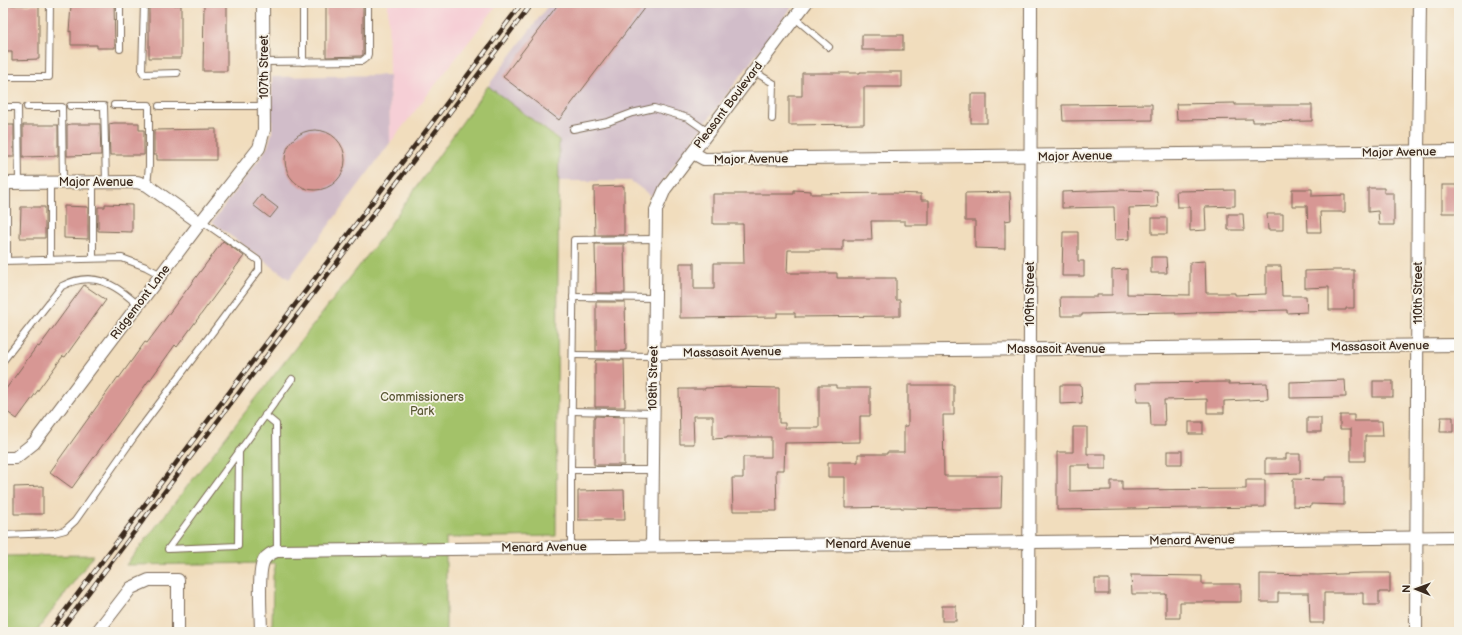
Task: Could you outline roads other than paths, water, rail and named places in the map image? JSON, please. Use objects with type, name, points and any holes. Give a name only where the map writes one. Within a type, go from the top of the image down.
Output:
[{"type":"street","name":"107th Street","points":[[263,3],[264,130]]},
{"type":"street","name":"Pleasant Boulevard","points":[[656,210],[665,189],[806,3]]},
{"type":"street","name":"109th Street","points":[[1029,632],[1031,3]]},
{"type":"street","name":"110th Street","points":[[1416,632],[1418,537],[1417,346],[1420,3]]},
{"type":"street","name":"Ridgemont Lane","points":[[3,458],[15,458],[34,443],[201,222],[259,148],[264,130]]},
{"type":"street","name":"Major Avenue","points":[[693,153],[704,159],[1030,157],[1459,151]]},
{"type":"street","name":"Major Avenue","points":[[10,183],[137,182],[147,185],[201,222]]},
{"type":"street","name":"108th Street","points":[[652,546],[652,413],[656,210]]},
{"type":"street","name":"Massasoit Avenue","points":[[653,355],[1459,345]]},
{"type":"street","name":"Menard Avenue","points":[[277,551],[1459,537]]},
{"type":"street","points":[[261,632],[261,570],[264,559],[277,551]]},
{"type":"street","points":[[97,632],[131,588],[148,580],[178,580],[178,632]]},
{"type":"lane","points":[[3,77],[49,77],[50,3]]},
{"type":"lane","points":[[120,3],[120,49]]},
{"type":"lane","points":[[144,3],[142,72],[144,74],[177,74]]},
{"type":"lane","points":[[303,3],[303,62]]},
{"type":"lane","points":[[264,62],[362,61],[368,54],[368,3]]},
{"type":"lane","points":[[794,18],[829,47]]},
{"type":"lane","points":[[753,71],[773,83],[772,119]]},
{"type":"lane","points":[[114,105],[149,105],[149,166],[147,185]]},
{"type":"lane","points":[[70,106],[104,106],[106,182]]},
{"type":"lane","points":[[159,106],[264,106]]},
{"type":"lane","points":[[3,107],[18,107],[10,183],[5,260],[122,258],[146,267],[161,275]]},
{"type":"lane","points":[[27,107],[62,107],[63,182]]},
{"type":"lane","points":[[573,129],[608,122],[632,113],[654,108],[688,118],[708,132]]},
{"type":"lane","points":[[93,182],[93,258]]},
{"type":"lane","points":[[50,183],[50,259]]},
{"type":"lane","points":[[3,535],[54,533],[65,530],[75,520],[134,437],[259,270],[259,261],[201,222]]},
{"type":"lane","points":[[571,547],[574,240],[655,239]]},
{"type":"lane","points":[[3,361],[62,286],[73,280],[107,282],[119,288],[138,305]]},
{"type":"lane","points":[[573,297],[654,298]]},
{"type":"lane","points":[[573,355],[653,355]]},
{"type":"lane","points":[[239,451],[238,546],[168,549],[265,415],[292,379]]},
{"type":"lane","points":[[572,411],[652,413]]},
{"type":"lane","points":[[265,415],[276,424],[277,551]]},
{"type":"lane","points":[[571,470],[652,470]]},
{"type":"railway","points":[[49,632],[522,3]]},
{"type":"railway","points":[[59,632],[532,3]]},
{"type":"park label","name":"Commissioners Park","points":[[422,404]]}]
